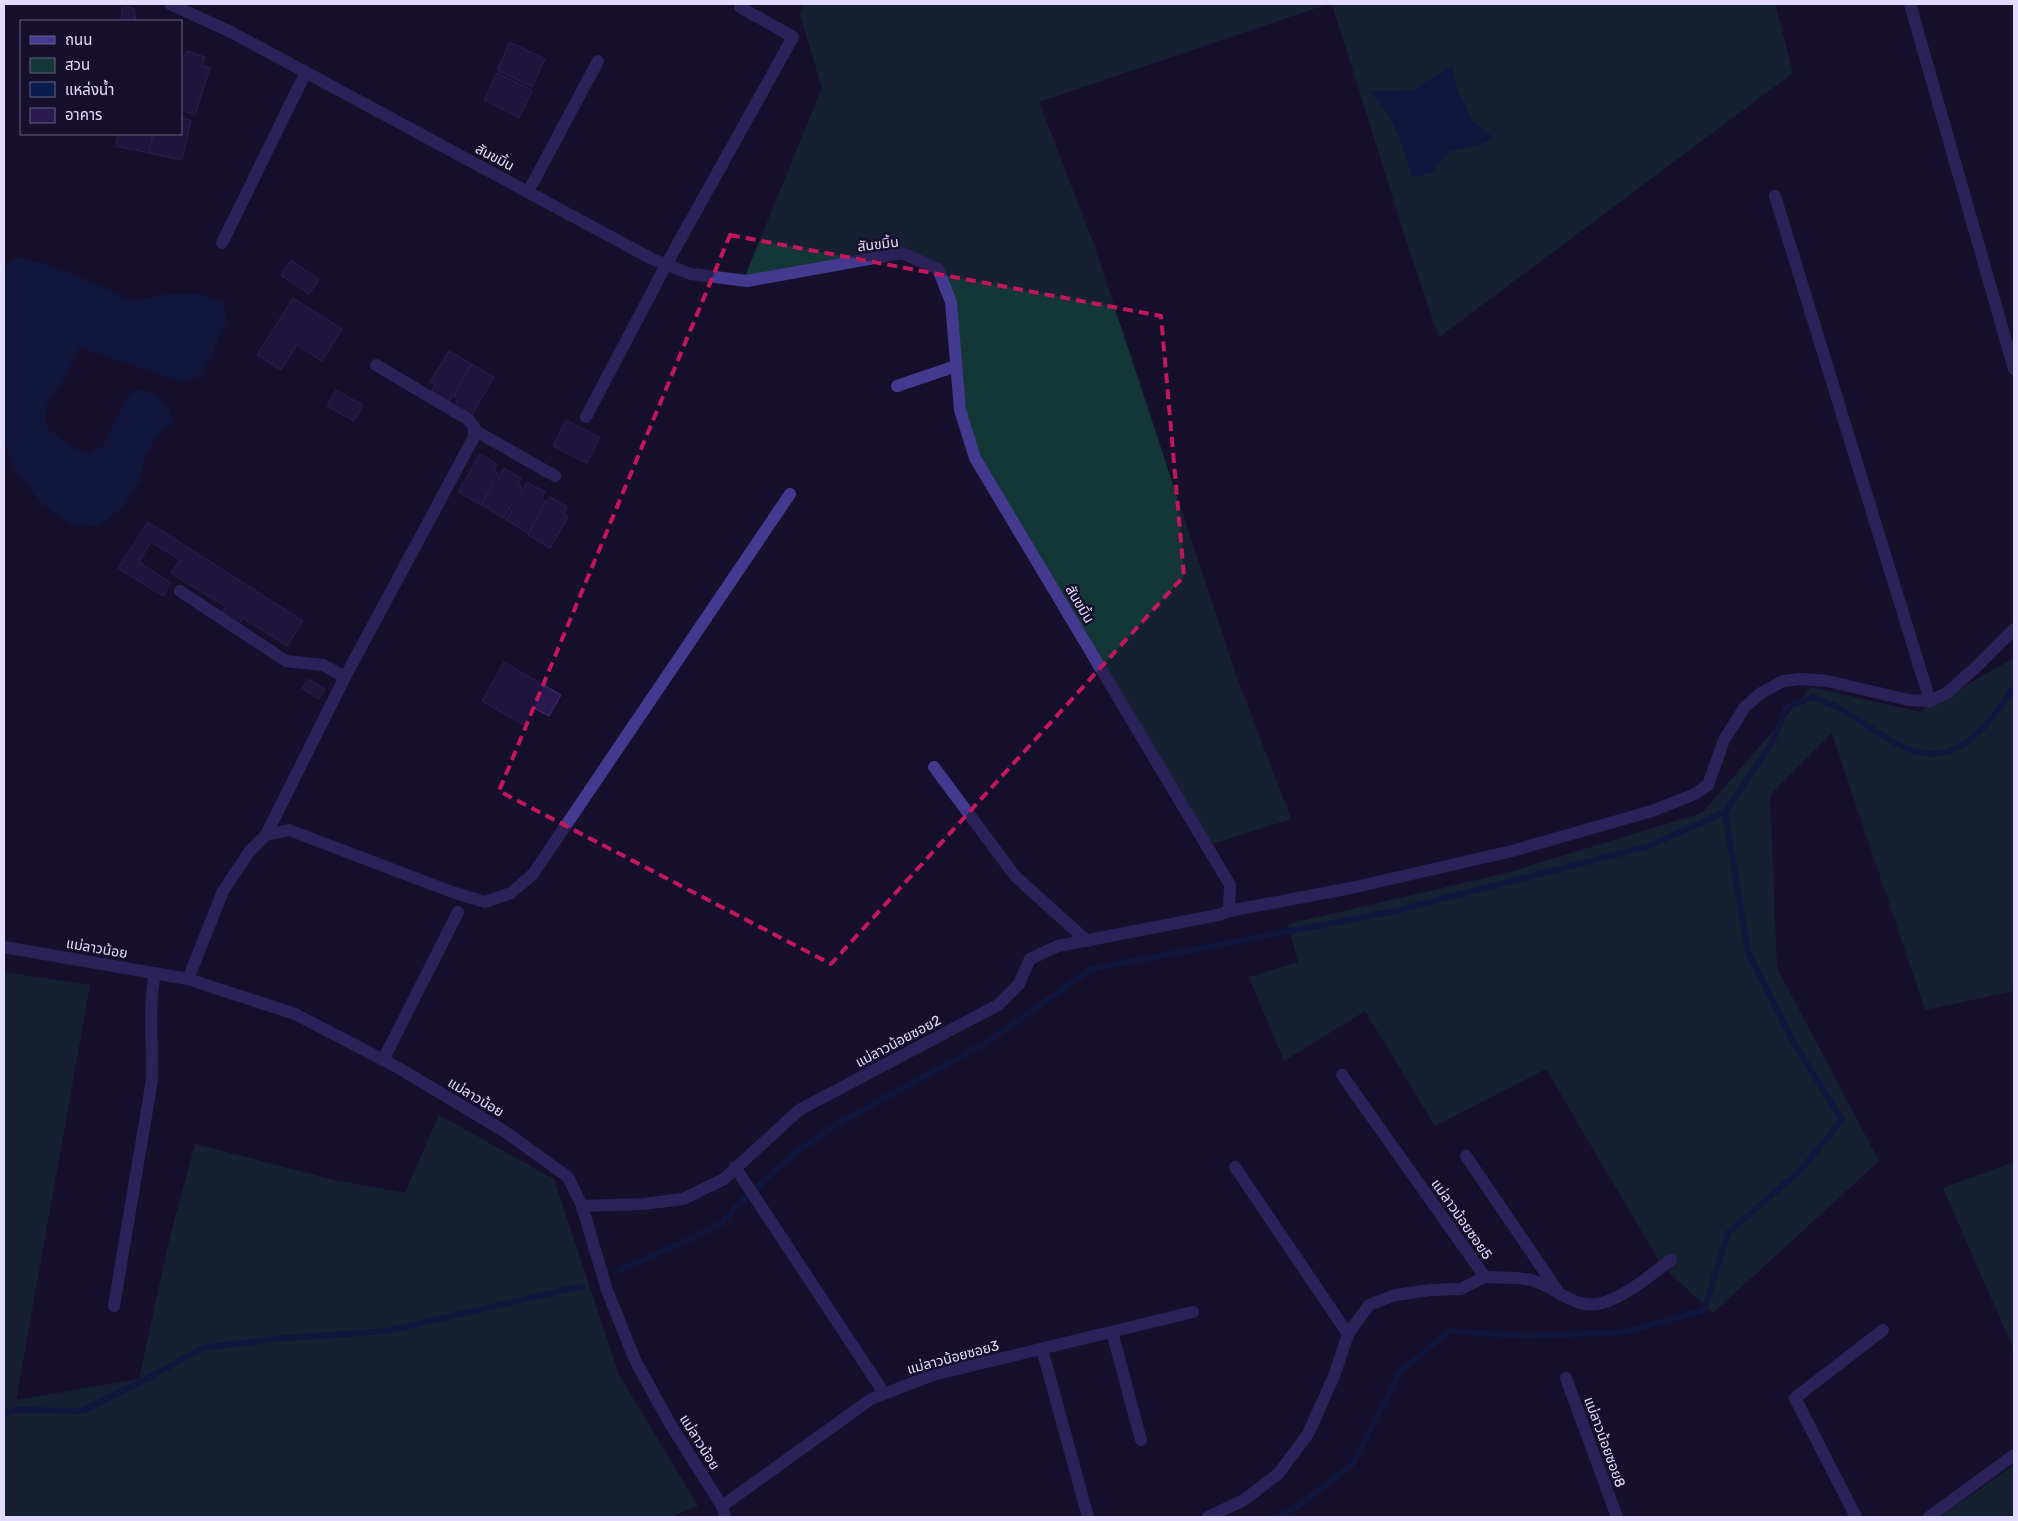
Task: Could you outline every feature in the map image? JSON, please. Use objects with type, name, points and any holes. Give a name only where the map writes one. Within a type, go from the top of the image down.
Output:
[{"type":"street","name":"สันขมิ้น","points":[[170,4],[231,32],[652,259],[691,274],[747,281],[902,254],[938,269],[951,302],[960,410],[975,458],[1230,885],[1229,911]]},
{"type":"street","points":[[586,417],[666,265],[793,37],[740,7],[742,4]]},
{"type":"street","points":[[1910,4],[2014,369]]},
{"type":"street","points":[[528,192],[598,61]]},
{"type":"street","points":[[222,243],[306,72]]},
{"type":"street","points":[[1775,196],[1930,701],[1947,693],[2014,629]]},
{"type":"street","points":[[188,979],[223,891],[249,852],[266,835],[345,677],[474,436],[474,427],[468,420],[376,365]]},
{"type":"street","points":[[897,386],[956,366]]},
{"type":"street","points":[[474,430],[555,476]]},
{"type":"street","points":[[266,835],[289,830],[452,892],[485,902],[510,893],[534,874],[790,494]]},
{"type":"street","points":[[180,591],[286,662],[323,665],[345,677]]},
{"type":"street","name":"แม่ลาวน้อยซอย2","points":[[582,1206],[643,1204],[683,1199],[724,1179],[799,1110],[998,1004],[1020,984],[1030,960],[1058,946],[1351,888],[1512,851],[1647,812],[1695,794],[1708,785],[1724,740],[1744,708],[1761,693],[1783,681],[1801,678],[1828,681],[1909,700],[1930,701]]},
{"type":"street","points":[[934,767],[1015,876],[1087,941]]},
{"type":"street","points":[[383,1060],[458,912]]},
{"type":"street","name":"แม่ลาวน้อย","points":[[4,947],[188,979],[294,1014],[383,1060],[504,1131],[568,1177],[582,1206],[607,1290],[635,1360],[723,1512]]},
{"type":"street","points":[[114,1306],[152,1080],[153,1054],[150,1011],[155,973]]},
{"type":"street","name":"แม่ลาวน้อยซอย5","points":[[1208,1517],[1244,1500],[1278,1474],[1308,1434],[1334,1376],[1348,1334],[1369,1305],[1395,1295],[1431,1290],[1461,1289],[1485,1277],[1342,1075]]},
{"type":"street","points":[[1466,1156],[1561,1295]]},
{"type":"street","points":[[735,1167],[884,1393]]},
{"type":"street","points":[[1236,1167],[1348,1334]]},
{"type":"street","points":[[1485,1277],[1530,1280],[1544,1284],[1561,1295],[1585,1304],[1602,1304],[1624,1293],[1671,1260]]},
{"type":"street","name":"แม่ลาวน้อยซอย3","points":[[723,1512],[870,1399],[884,1393],[933,1375],[1193,1312]]},
{"type":"street","points":[[1856,1517],[1795,1398],[1883,1330]]},
{"type":"street","points":[[1112,1332],[1141,1440]]},
{"type":"street","points":[[1042,1349],[1088,1517]]},
{"type":"street","name":"แม่ลาวน้อยซอย8","points":[[1566,1378],[1617,1517]]},
{"type":"street","points":[[1929,1517],[2014,1455]]},
{"type":"highlighted area","points":[[730,235],[1161,316],[1184,576],[831,964],[499,791]]},
{"type":"green space","points":[[804,4],[1328,4],[1039,102],[1094,245],[1236,675],[1291,819],[1206,846],[975,458],[960,410],[951,302],[938,269],[902,254],[741,286],[822,88],[800,14]]},
{"type":"green space","points":[[1332,4],[1775,4],[1793,73],[1439,337],[1407,243]]},
{"type":"green space","points":[[2014,658],[2014,991],[1925,1010],[1832,733],[1770,795],[1777,968],[1879,1161],[1713,1313],[1662,1266],[1546,1069],[1435,1126],[1365,1011],[1284,1061],[1249,977],[1298,962],[1288,924],[1506,873],[1702,813],[1811,687],[1919,712]]},
{"type":"green space","points":[[4,972],[90,985],[16,1400],[139,1379],[169,1241],[195,1144],[334,1180],[405,1193],[439,1115],[554,1179],[619,1375],[698,1506],[671,1517],[4,1517]]},
{"type":"green space","points":[[2014,1162],[2014,1350],[1943,1188]]},
{"type":"green space","points":[[2014,1465],[2014,1517],[1940,1517]]},
{"type":"water","points":[[1452,65],[1456,85],[1471,119],[1495,139],[1451,151],[1431,173],[1412,177],[1405,152],[1391,121],[1369,91],[1413,90]]},
{"type":"water","points":[[17,257],[76,275],[132,302],[161,295],[195,293],[223,302],[227,320],[199,377],[183,382],[79,347],[64,379],[46,405],[45,425],[61,440],[87,455],[104,445],[127,397],[139,389],[161,399],[171,413],[173,420],[156,437],[144,458],[140,482],[121,509],[98,526],[70,524],[41,503],[12,464],[4,436],[4,268]]},
{"type":"building","points":[[122,7],[134,8],[136,20],[121,20]]},
{"type":"building","points":[[510,42],[545,59],[532,87],[497,70]]},
{"type":"building","points":[[187,51],[205,57],[202,65],[210,68],[195,115],[182,110],[182,56],[184,57]]},
{"type":"building","points":[[497,73],[532,90],[519,118],[484,100]]},
{"type":"building","points":[[182,118],[191,120],[182,160],[149,153],[153,135],[182,135]]},
{"type":"building","points":[[118,135],[153,135],[149,153],[116,146]]},
{"type":"building","points":[[291,260],[319,280],[309,294],[281,275]]},
{"type":"building","points":[[293,298],[342,329],[322,361],[297,345],[281,370],[257,355]]},
{"type":"building","points":[[449,351],[471,364],[449,401],[431,391],[435,385],[430,382]]},
{"type":"building","points":[[472,364],[494,377],[472,415],[455,405],[459,398],[454,396]]},
{"type":"building","points":[[336,390],[363,405],[354,421],[327,406]]},
{"type":"building","points":[[566,420],[600,437],[587,463],[553,446]]},
{"type":"building","points":[[480,454],[497,464],[494,470],[498,473],[481,505],[458,492]]},
{"type":"building","points":[[504,468],[521,478],[518,484],[522,487],[504,518],[482,505]]},
{"type":"building","points":[[527,482],[545,492],[541,499],[546,501],[528,533],[506,520]]},
{"type":"building","points":[[550,497],[567,507],[564,514],[568,517],[550,548],[528,535]]},
{"type":"building","points":[[148,522],[303,621],[287,646],[243,618],[238,625],[221,614],[226,607],[171,573],[180,560],[151,542],[139,562],[171,583],[163,596],[118,568]]},
{"type":"building","points":[[504,662],[561,695],[549,716],[534,708],[524,725],[482,701]]},
{"type":"building","points":[[309,679],[325,689],[319,699],[302,688]]},
{"type":"waterway","points":[[620,1270],[722,1223],[739,1204],[792,1155],[839,1123],[989,1041],[1091,969],[1391,912],[1649,846],[1725,812],[1772,743],[1786,707],[1813,697],[1841,709],[1891,741],[1908,749],[1924,753],[1942,753],[1960,746],[1979,732],[2014,688]]},
{"type":"waterway","points":[[1278,1517],[1298,1506],[1352,1465],[1399,1373],[1449,1331],[1527,1336],[1625,1332],[1704,1310],[1728,1233],[1801,1170],[1842,1120],[1794,1043],[1748,952],[1725,812]]},
{"type":"waterway","points":[[4,1414],[13,1410],[82,1411],[154,1375],[202,1348],[273,1339],[387,1331],[582,1286]]}]
